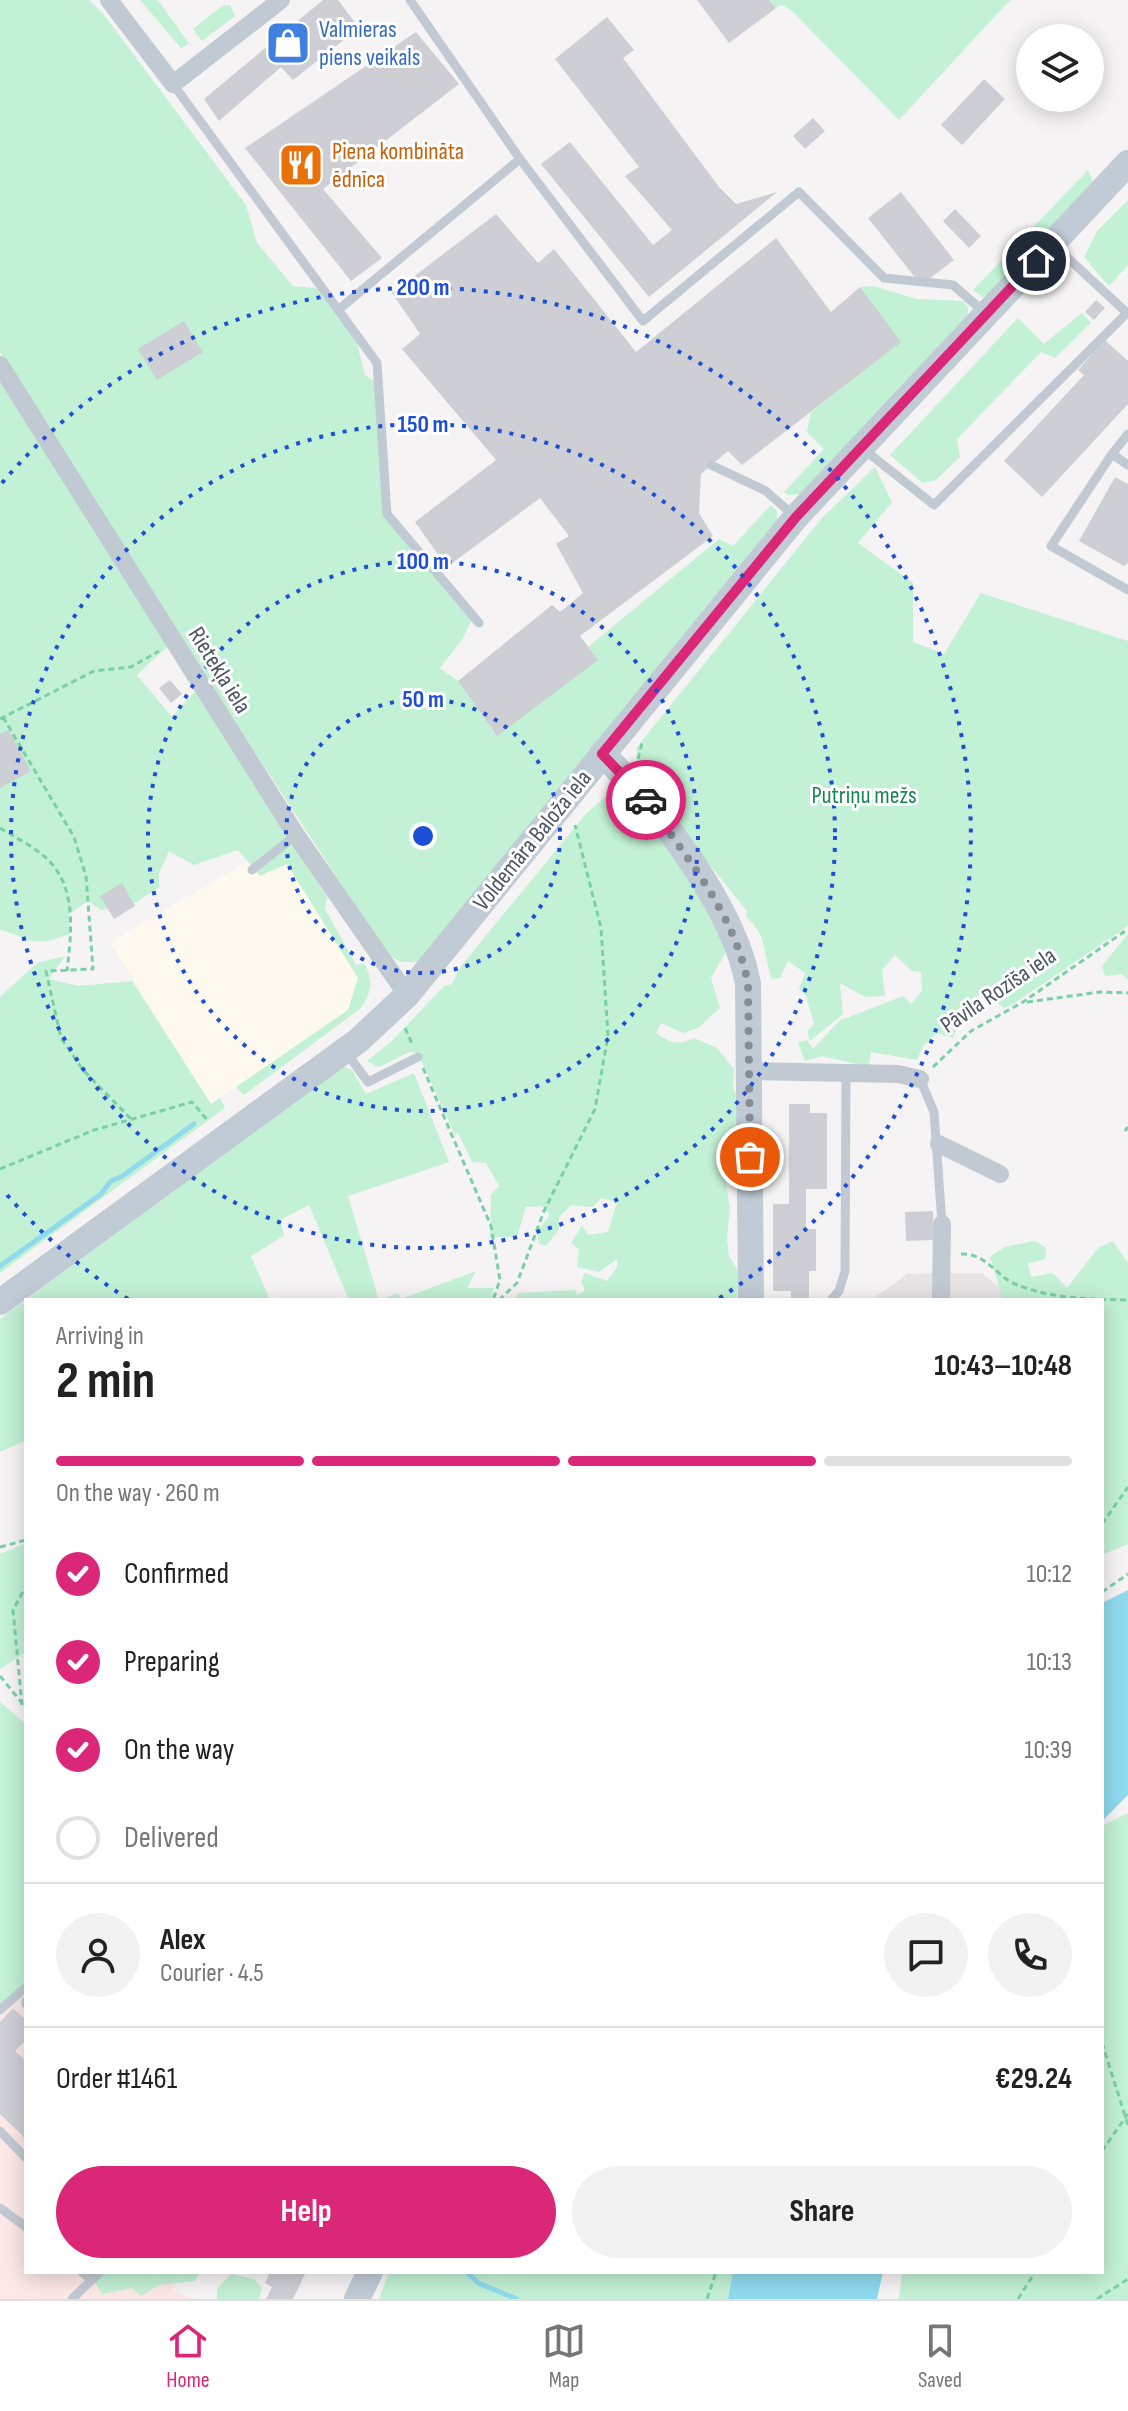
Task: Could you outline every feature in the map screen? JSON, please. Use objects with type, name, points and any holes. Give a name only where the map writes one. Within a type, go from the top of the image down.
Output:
[{"type":"main road","name":"Voldemāra Baloža iela","points":[[0,1302],[344,1050],[407,995],[796,517],[1128,163]]},
{"type":"main road","points":[[602,754],[640,792],[722,912],[737,943],[748,984],[751,1298]]},
{"type":"main road","points":[[357,2299],[369,2274]]},
{"type":"street","points":[[109,0],[173,84],[281,0]]},
{"type":"street","name":"Rietekļa iela","points":[[0,365],[296,835],[407,995]]},
{"type":"street","points":[[749,1071],[898,1074],[920,1079]]},
{"type":"street","points":[[939,1144],[1000,1174]]},
{"type":"street","points":[[941,1298],[942,1224]]},
{"type":"lane","points":[[410,0],[520,159],[643,321],[799,192],[884,278],[953,285],[986,314]]},
{"type":"lane","points":[[173,84],[377,363],[387,514],[479,623]]},
{"type":"lane","points":[[338,310],[520,159]]},
{"type":"lane","points":[[862,447],[934,505],[1128,313],[1052,244]]},
{"type":"lane","points":[[1128,434],[1051,546],[1128,590]]},
{"type":"lane","points":[[1112,454],[1128,465]]},
{"type":"lane","points":[[711,465],[766,491],[796,517]]},
{"type":"lane","points":[[252,870],[296,835]]},
{"type":"lane","points":[[344,1050],[368,1082],[418,1057]]},
{"type":"lane","points":[[833,1298],[839,1291],[845,1271],[846,1074]]},
{"type":"lane","points":[[920,1079],[934,1112],[939,1144],[942,1224]]},
{"type":"lane","points":[[0,2010],[24,1989]]},
{"type":"lane","points":[[0,2131],[24,2156]]},
{"type":"lane","points":[[0,2208],[24,2226]]},
{"type":"lane","points":[[84,2274],[92,2280]]},
{"type":"lane","points":[[72,2299],[98,2274]]},
{"type":"path","points":[[131,1119],[83,1070],[61,1038],[46,971],[93,969],[86,876],[74,837],[2,718],[94,671],[131,667],[162,649]]},
{"type":"path","points":[[501,1298],[517,1283],[544,1211],[595,1109],[608,1036],[601,928],[573,819]]},
{"type":"path","points":[[0,828],[51,862],[66,887],[72,928],[67,971]]},
{"type":"path","name":"Pāvila Rozīša iela","points":[[920,1079],[971,1031],[1023,1002],[1128,929]]},
{"type":"path","points":[[1023,1002],[1100,992],[1128,993]]},
{"type":"path","points":[[403,1025],[491,1226],[500,1280],[494,1298]]},
{"type":"path","points":[[0,1169],[94,1130],[192,1102],[211,1125]]},
{"type":"path","points":[[942,1254],[973,1253],[1012,1283],[1061,1298]]},
{"type":"path","points":[[1104,1299],[1128,1300]]},
{"type":"path","points":[[1104,1521],[1128,1487]]},
{"type":"path","points":[[0,1547],[24,1541]]},
{"type":"path","points":[[1104,1591],[1128,1574]]},
{"type":"path","points":[[24,1590],[13,1610],[24,1707]]},
{"type":"path","points":[[0,1676],[24,1707]]},
{"type":"path","points":[[1104,2049],[1128,2125]]},
{"type":"path","points":[[1104,2148],[1127,2116]]},
{"type":"path","points":[[707,2299],[715,2274]]},
{"type":"path","points":[[1018,2299],[1034,2274]]},
{"type":"path","points":[[1097,2299],[1128,2279]]},
{"type":"shaded area","points":[[247,862],[260,875],[287,864],[358,978],[348,1010],[211,1104],[110,942]]},
{"type":"shaded area","points":[[982,1273],[1012,1298],[875,1298],[907,1274]]},
{"type":"shaded area","points":[[24,1985],[24,2274],[180,2274],[173,2290],[193,2299],[0,2299],[0,2008]]},
{"type":"green space","points":[[0,0],[89,0],[104,15],[246,205],[257,243],[293,286],[316,288],[356,340],[365,375],[375,382],[384,515],[472,619],[462,640],[440,668],[458,681],[496,735],[597,660],[588,647],[719,539],[733,546],[771,505],[777,511],[777,520],[420,962],[401,962],[388,955],[172,626],[0,352]]},
{"type":"green space","points":[[140,0],[158,0],[189,44],[181,48]]},
{"type":"green space","points":[[769,0],[1010,0],[899,120],[791,10],[781,5],[776,8]]},
{"type":"green space","points":[[230,5],[235,16],[202,41],[193,29],[222,6]]},
{"type":"green space","points":[[1088,170],[1093,182],[992,294],[983,297],[973,290]]},
{"type":"green space","points":[[1128,200],[1128,265],[1109,286],[1084,257],[1097,231]]},
{"type":"green space","points":[[873,286],[917,299],[963,301],[968,306],[968,317],[801,494],[788,495],[784,492],[824,449],[807,432],[811,412],[900,342],[860,287]]},
{"type":"green space","points":[[1082,313],[1091,323],[1055,358],[1041,352],[957,439],[960,457],[936,480],[923,483],[890,455],[1018,318],[1044,344]]},
{"type":"green space","points":[[0,377],[169,645],[137,675],[172,717],[197,689],[327,897],[325,909],[356,965],[365,964],[368,970],[370,986],[361,1008],[244,1095],[236,1087],[348,1010],[358,978],[287,864],[260,876],[238,850],[194,865],[169,851],[159,873],[159,887],[137,902],[101,910],[88,901],[69,914],[70,934],[39,942],[0,930]]},
{"type":"green space","name":"Putriņu mežs","points":[[875,467],[892,502],[858,543],[913,583],[913,642],[944,654],[981,593],[1128,641],[1128,926],[1015,1003],[1004,1008],[983,992],[970,1001],[953,1038],[937,1033],[923,1046],[917,1060],[871,1052],[869,1067],[822,1056],[805,1061],[798,1042],[807,1040],[813,1049],[839,1021],[903,996],[911,1004],[922,991],[921,972],[912,971],[895,955],[882,970],[885,996],[865,997],[840,983],[843,1014],[810,1041],[807,1031],[814,1024],[806,996],[799,989],[805,973],[788,961],[780,978],[772,979],[762,939],[746,916],[747,911],[649,790],[636,748],[823,517]]},
{"type":"green space","points":[[623,791],[668,846],[729,947],[711,978],[720,1008],[698,1028],[683,1033],[661,1023],[656,1033],[674,1042],[694,1038],[717,1048],[734,1069],[733,1088],[742,1107],[738,1137],[724,1169],[730,1209],[729,1256],[739,1272],[736,1298],[515,1298],[518,1293],[575,1290],[578,1295],[585,1290],[581,1282],[585,1273],[607,1281],[617,1267],[617,1259],[599,1272],[577,1267],[579,1249],[571,1243],[582,1225],[588,1235],[608,1232],[617,1202],[601,1198],[593,1207],[571,1205],[559,1217],[559,1229],[546,1246],[539,1244],[538,1230],[550,1215],[542,1206],[526,1207],[517,1237],[490,1237],[491,1195],[499,1186],[486,1163],[472,1162],[458,1133],[455,1135],[418,1053],[409,1052],[379,1067],[367,1061],[392,1041],[444,986],[452,984],[461,966],[585,815],[607,795],[616,798]]},
{"type":"green space","points":[[1128,934],[1128,980],[1122,974],[1105,976],[1102,966]]},
{"type":"green space","points":[[65,956],[49,979],[78,986],[132,981],[211,1104],[220,1098],[225,1108],[0,1273],[0,997],[37,963]]},
{"type":"green space","points":[[343,1066],[352,1070],[366,1094],[414,1073],[449,1162],[348,1196],[378,1298],[348,1298],[309,1205],[280,1220],[284,1236],[251,1256],[269,1298],[28,1298]]},
{"type":"green space","points":[[1035,1241],[1046,1248],[1045,1259],[1028,1264],[1031,1277],[1053,1273],[1067,1288],[1098,1248],[1113,1241],[1128,1263],[1128,1544],[1104,1554],[1104,1298],[1002,1298],[990,1257],[1004,1247]]},
{"type":"green space","points":[[476,1271],[467,1288],[494,1288],[491,1298],[404,1298]]},
{"type":"green space","points":[[398,1293],[400,1298],[384,1298]]},
{"type":"green space","points":[[24,1301],[24,1441],[0,1452],[0,1319]]},
{"type":"green space","points":[[24,1544],[24,1653],[0,1669],[0,1554]]},
{"type":"green space","points":[[0,1702],[24,1722],[24,1985],[0,2008]]},
{"type":"green space","points":[[1128,1813],[1128,2299],[899,2299],[902,2274],[1104,2274],[1104,1825]]},
{"type":"green space","points":[[91,2274],[199,2274],[195,2281],[159,2285],[141,2296],[132,2288],[102,2294]]},
{"type":"green space","points":[[231,2274],[254,2279],[262,2288],[259,2299],[217,2299],[217,2289]]},
{"type":"green space","points":[[388,2274],[733,2274],[728,2299],[379,2299]]},
{"type":"water","points":[[1128,1590],[1128,1795],[1104,1819],[1104,1602]]},
{"type":"water","points":[[733,2274],[883,2274],[877,2299],[728,2299]]},
{"type":"building","points":[[323,0],[338,0],[359,28],[293,80],[281,67],[219,121],[204,99]]},
{"type":"building","points":[[697,0],[769,0],[776,8],[729,43]]},
{"type":"building","points":[[607,17],[634,50],[623,58],[719,187],[736,204],[777,192],[649,297],[541,164],[570,142],[653,245],[672,230],[625,176],[639,167],[555,59]]},
{"type":"building","points":[[416,32],[459,84],[323,189],[382,258],[351,281],[245,148]]},
{"type":"building","points":[[984,79],[1005,99],[962,145],[941,125]]},
{"type":"building","points":[[813,118],[825,131],[805,149],[793,136]]},
{"type":"building","points":[[901,192],[954,260],[921,285],[868,218]]},
{"type":"building","points":[[955,209],[981,236],[969,248],[943,221]]},
{"type":"building","points":[[496,214],[538,263],[554,249],[636,352],[776,238],[831,312],[860,287],[901,342],[742,465],[728,451],[701,474],[699,513],[713,536],[580,636],[598,660],[497,736],[458,681],[552,605],[560,612],[583,593],[556,544],[569,536],[540,498],[447,567],[415,522],[496,460],[402,349],[420,334],[392,293]]},
{"type":"building","points":[[1096,300],[1105,308],[1094,320],[1085,312]]},
{"type":"building","points":[[184,321],[203,352],[157,380],[138,349]]},
{"type":"building","points":[[1105,340],[1128,361],[1128,404],[1042,497],[1004,461],[1084,375],[1078,370]]},
{"type":"building","points":[[1115,477],[1128,484],[1128,563],[1124,566],[1079,541]]},
{"type":"building","points":[[170,680],[182,694],[171,703],[159,688]]},
{"type":"building","points":[[9,730],[31,771],[0,788],[0,734]]},
{"type":"building","points":[[122,883],[135,906],[114,919],[100,896]]},
{"type":"building","points":[[789,1104],[810,1104],[810,1113],[827,1113],[827,1189],[806,1189],[806,1229],[816,1229],[816,1271],[809,1271],[809,1298],[791,1298],[791,1291],[773,1291],[773,1204],[789,1204]]},
{"type":"building","points":[[933,1211],[934,1240],[906,1241],[905,1212]]},
{"type":"building","points":[[13,2008],[24,2018],[24,2042],[15,2051],[24,2059],[24,2137],[0,2114],[0,2022]]},
{"type":"building","points":[[269,2274],[305,2274],[293,2299],[266,2299],[272,2287],[265,2283]]},
{"type":"waterway","points":[[0,1266],[101,1194],[111,1181],[194,1124]]},
{"type":"waterway","points":[[469,2274],[478,2283],[517,2299]]},
{"type":"way so far","points":[[646,800],[722,912],[744,960],[748,984],[750,1157]]},
{"type":"place","name":"Valmieras piens veikals","points":[[288,43]]},
{"type":"place","name":"Piena kombināta ēdnīca","points":[[301,165]]},
{"type":"route","points":[[646,800],[602,754],[796,517],[1036,261]]}]
